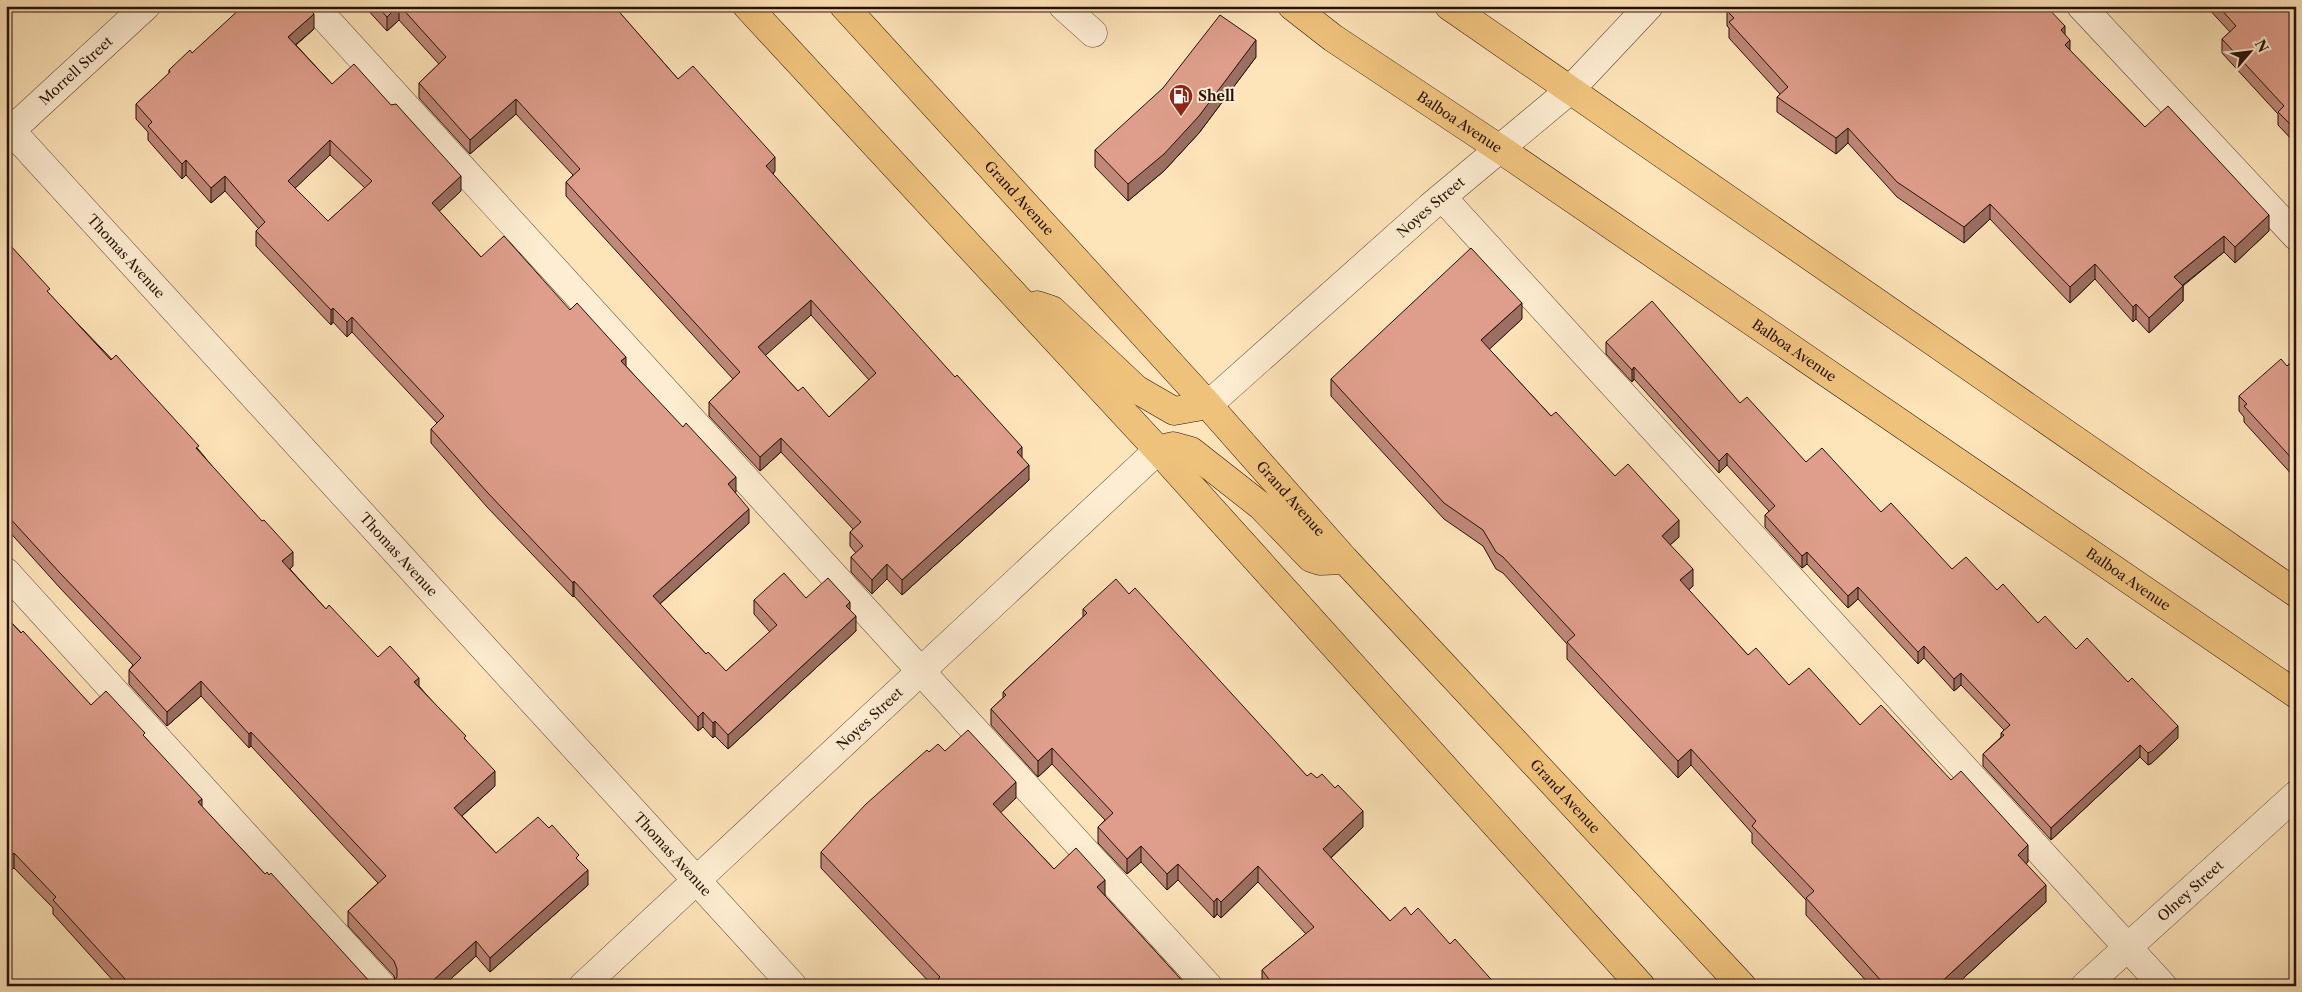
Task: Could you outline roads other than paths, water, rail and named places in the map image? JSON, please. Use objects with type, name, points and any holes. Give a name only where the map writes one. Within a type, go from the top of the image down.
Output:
[{"type":"main road","points":[[747,6],[1158,450],[1641,986]]},
{"type":"main road","name":"Grand Avenue","points":[[844,6],[1208,405],[1345,560],[1742,986]]},
{"type":"main road","name":"Balboa Avenue","points":[[1292,6],[1333,38],[1500,149],[2296,694]]},
{"type":"main road","points":[[1449,6],[2296,593]]},
{"type":"main road","points":[[1017,298],[1052,310],[1136,389],[1174,410],[1208,405]]},
{"type":"main road","points":[[1158,450],[1173,446],[1191,451],[1261,506],[1311,558],[1320,562],[1345,560]]},
{"type":"street","name":"Morrell Street","points":[[8,130],[146,6]]},
{"type":"street","points":[[314,6],[1208,986]]},
{"type":"street","points":[[1063,6],[1094,33]]},
{"type":"street","name":"Noyes Street","points":[[1208,405],[1442,198],[1570,90],[1649,6]]},
{"type":"street","points":[[2081,6],[2296,236]]},
{"type":"street","name":"Thomas Avenue","points":[[8,130],[793,986]]},
{"type":"street","points":[[1442,198],[2163,986]]},
{"type":"street","name":"Noyes Street","points":[[583,986],[921,673],[1158,450]]},
{"type":"street","points":[[6,572],[382,986]]},
{"type":"street","name":"Olney Street","points":[[2085,986],[2296,795]]},
{"type":"place","name":"Shell","points":[[1181,117]]}]
